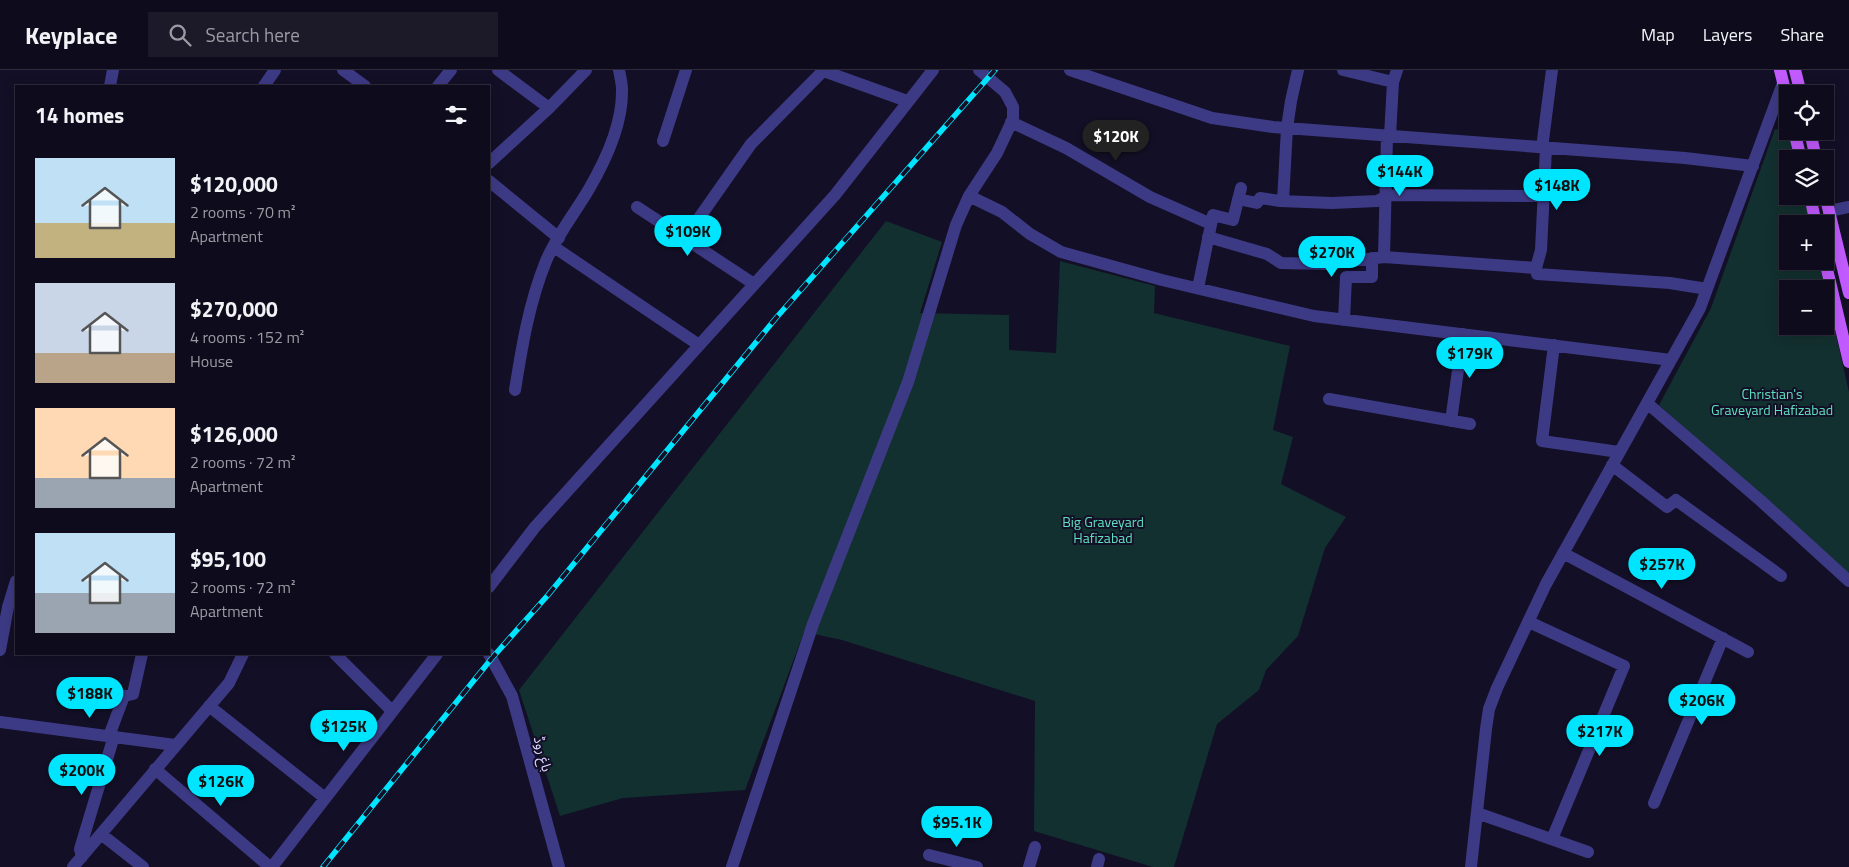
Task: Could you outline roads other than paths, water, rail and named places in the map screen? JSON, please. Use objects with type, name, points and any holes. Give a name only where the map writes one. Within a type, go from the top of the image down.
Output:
[{"type":"main road","points":[[1780,70],[1783,83]]},
{"type":"main road","points":[[1795,70],[1798,85]]},
{"type":"main road","points":[[1828,205],[1849,293]]},
{"type":"main road","points":[[1827,270],[1849,362]]},
{"type":"street","points":[[110,85],[113,70]]},
{"type":"street","points":[[265,85],[275,70]]},
{"type":"street","points":[[343,70],[364,85]]},
{"type":"street","points":[[439,85],[451,70]]},
{"type":"street","points":[[498,70],[549,108]]},
{"type":"street","points":[[490,162],[549,108],[586,70]]},
{"type":"street","points":[[514,390],[528,312],[547,260],[589,189],[610,147],[622,89],[619,70]]},
{"type":"street","points":[[663,141],[686,70]]},
{"type":"street","points":[[685,238],[751,144],[822,70],[907,101]]},
{"type":"street","points":[[490,586],[535,527],[835,195],[933,70]]},
{"type":"street","points":[[732,867],[813,624],[908,382],[956,224],[969,196],[997,153],[1011,122],[1013,107],[1005,92],[979,70]]},
{"type":"street","points":[[1070,70],[1212,118],[1287,128],[1685,158],[1753,166]]},
{"type":"street","points":[[1283,201],[1287,128],[1298,70]]},
{"type":"street","points":[[1343,70],[1395,76],[1388,136],[1386,197],[1378,257],[1372,277],[1346,278],[1344,320]]},
{"type":"street","points":[[1552,70],[1544,148],[1544,196],[1541,250],[1536,268],[1537,274],[1670,283],[1707,289]]},
{"type":"street","points":[[1471,867],[1489,709],[1497,688],[1546,584],[1700,308],[1783,83]]},
{"type":"street","points":[[1011,122],[1066,148],[1150,197],[1211,224]]},
{"type":"street","points":[[490,182],[556,243],[699,345]]},
{"type":"street","points":[[1198,288],[1213,215],[1233,220],[1240,194],[1257,203],[1260,198],[1283,201],[1341,203],[1377,201],[1390,195],[1544,196]]},
{"type":"street","points":[[969,196],[1002,212],[1030,234],[1061,252],[1314,316],[1671,360]]},
{"type":"street","points":[[637,207],[754,284]]},
{"type":"street","points":[[1829,211],[1849,207]]},
{"type":"street","points":[[1208,237],[1267,254],[1281,263],[1324,264],[1378,257],[1536,268]]},
{"type":"street","points":[[1450,420],[1462,334]]},
{"type":"street","points":[[1554,345],[1542,441],[1619,452]]},
{"type":"street","points":[[1329,399],[1470,424]]},
{"type":"street","points":[[1647,403],[1761,501],[1849,581]]},
{"type":"street","points":[[1612,465],[1667,507],[1676,500],[1781,576]]},
{"type":"street","points":[[1563,553],[1748,652]]},
{"type":"street","points":[[0,650],[8,607],[15,584]]},
{"type":"street","points":[[1529,622],[1624,666],[1552,839]]},
{"type":"street","points":[[1654,803],[1723,638]]},
{"type":"street","points":[[82,857],[80,849],[112,736],[124,696],[133,694],[142,655]]},
{"type":"street","points":[[72,867],[229,683],[243,655]]},
{"type":"street","points":[[336,655],[392,712]]},
{"type":"street","points":[[155,769],[271,867],[436,655]]},
{"type":"street","name":"باغ روڈ","points":[[489,655],[512,696],[559,867]]},
{"type":"street","points":[[209,706],[325,798]]},
{"type":"street","points":[[0,722],[175,745]]},
{"type":"street","points":[[1476,813],[1588,852]]},
{"type":"street","points":[[101,834],[143,867]]},
{"type":"street","points":[[1029,867],[1036,847]]},
{"type":"street","points":[[929,854],[977,867]]},
{"type":"railway","points":[[323,867],[492,658],[548,595],[776,318],[995,70]]},
{"type":"park label","name":"Christian's Graveyard Hafizabad","points":[[1772,402]]},
{"type":"park label","name":"Big Graveyard Hafizabad","points":[[1103,530]]}]
